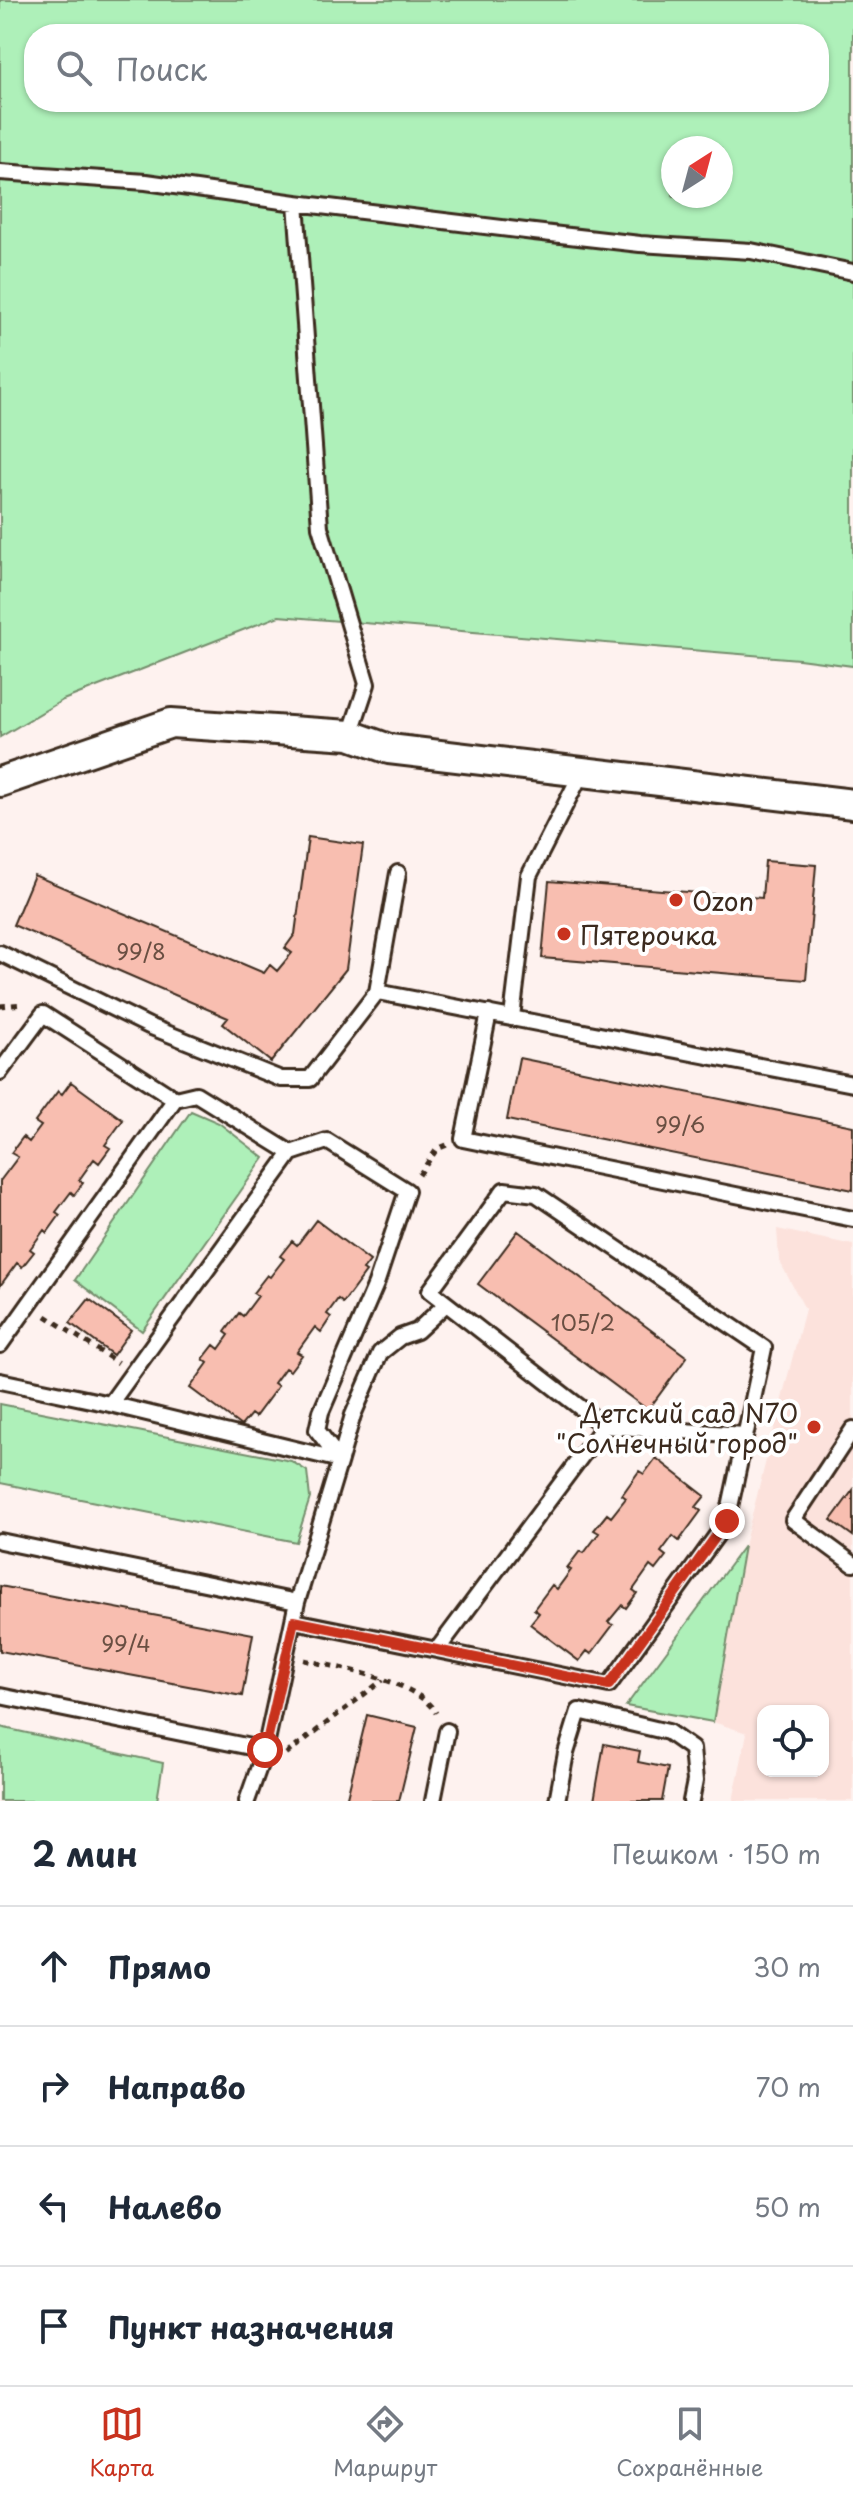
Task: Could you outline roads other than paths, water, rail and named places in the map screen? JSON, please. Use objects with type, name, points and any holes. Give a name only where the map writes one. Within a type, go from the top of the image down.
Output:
[{"type":"street","points":[[0,782],[171,723],[350,735],[389,749],[853,804]]},
{"type":"lane","points":[[0,172],[146,182],[640,244],[751,251],[853,272]]},
{"type":"lane","points":[[296,203],[320,527],[367,684],[350,735]]},
{"type":"lane","points":[[512,1017],[529,876],[582,772]]},
{"type":"lane","points":[[0,953],[149,1026],[281,1079],[310,1079],[377,992],[398,873]]},
{"type":"lane","points":[[377,992],[853,1084]]},
{"type":"lane","points":[[489,1013],[463,1139],[853,1219]]},
{"type":"lane","points":[[0,1072],[43,1014],[175,1099]]},
{"type":"lane","points":[[0,1344],[175,1099],[196,1094],[291,1153]]},
{"type":"lane","points":[[110,1404],[291,1153],[327,1141],[407,1191],[376,1284],[321,1412],[317,1430],[340,1460]]},
{"type":"lane","points":[[294,1621],[609,1685],[727,1521],[764,1348],[536,1194],[504,1190],[430,1291],[604,1426],[745,1435]]},
{"type":"lane","points":[[247,1801],[265,1750],[297,1602],[353,1415],[380,1353],[400,1337],[417,1331],[446,1304]]},
{"type":"lane","points":[[0,1381],[110,1404],[340,1460]]},
{"type":"lane","points":[[437,1650],[604,1426]]},
{"type":"lane","points":[[853,1429],[793,1520],[853,1564]]},
{"type":"lane","points":[[0,1541],[297,1602]]},
{"type":"lane","points":[[0,1696],[265,1750]]},
{"type":"lane","points":[[557,1801],[566,1753],[579,1711],[668,1732],[692,1749],[695,1781],[691,1801]]},
{"type":"lane","points":[[433,1801],[447,1731]]},
{"type":"place","name":"Ozon","points":[[676,900]]},
{"type":"place","name":"Пятерочка","points":[[564,934]]},
{"type":"place","name":"Детский сад N70 \"Солнечный город\"","points":[[814,1427]]}]
